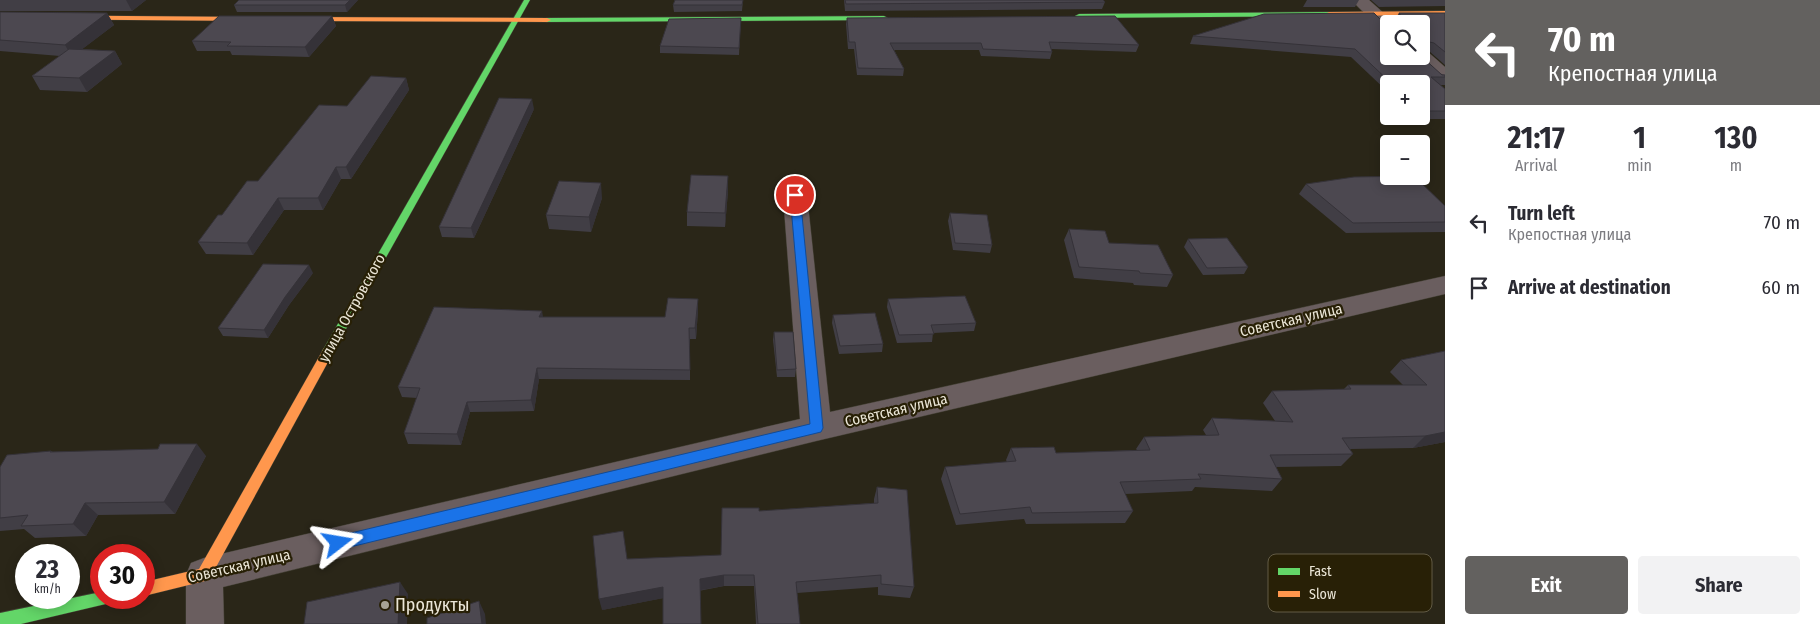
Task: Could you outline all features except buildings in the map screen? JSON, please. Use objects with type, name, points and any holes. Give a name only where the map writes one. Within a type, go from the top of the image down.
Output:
[{"type":"street","name":"улица Островского","points":[[204,575],[385,248],[527,0]]},
{"type":"street","points":[[1358,0],[1380,19]]},
{"type":"street","points":[[1065,16],[1445,13]]},
{"type":"street","points":[[0,17],[268,19]]},
{"type":"street","points":[[288,19],[895,18]]},
{"type":"street","points":[[1430,64],[1445,77]]},
{"type":"street","points":[[795,195],[816,428]]},
{"type":"street","name":"Советская улица","points":[[155,586],[816,428],[1445,285]]},
{"type":"street","points":[[204,575],[205,624]]},
{"type":"street","points":[[0,621],[90,601]]},
{"type":"traffic: fast","points":[[328,351],[527,0]]},
{"type":"traffic: fast","points":[[1079,16],[1329,14]]},
{"type":"traffic: fast","points":[[547,20],[884,18]]},
{"type":"traffic: fast","points":[[0,621],[90,601]]},
{"type":"traffic: slow","points":[[1329,14],[1445,13]]},
{"type":"traffic: slow","points":[[0,17],[254,19]]},
{"type":"traffic: slow","points":[[297,19],[547,20]]},
{"type":"traffic: slow","points":[[155,586],[204,575],[328,351]]},
{"type":"place","name":"Продукты","points":[[385,605]]},
{"type":"route","points":[[338,543],[816,428],[795,195]]}]
